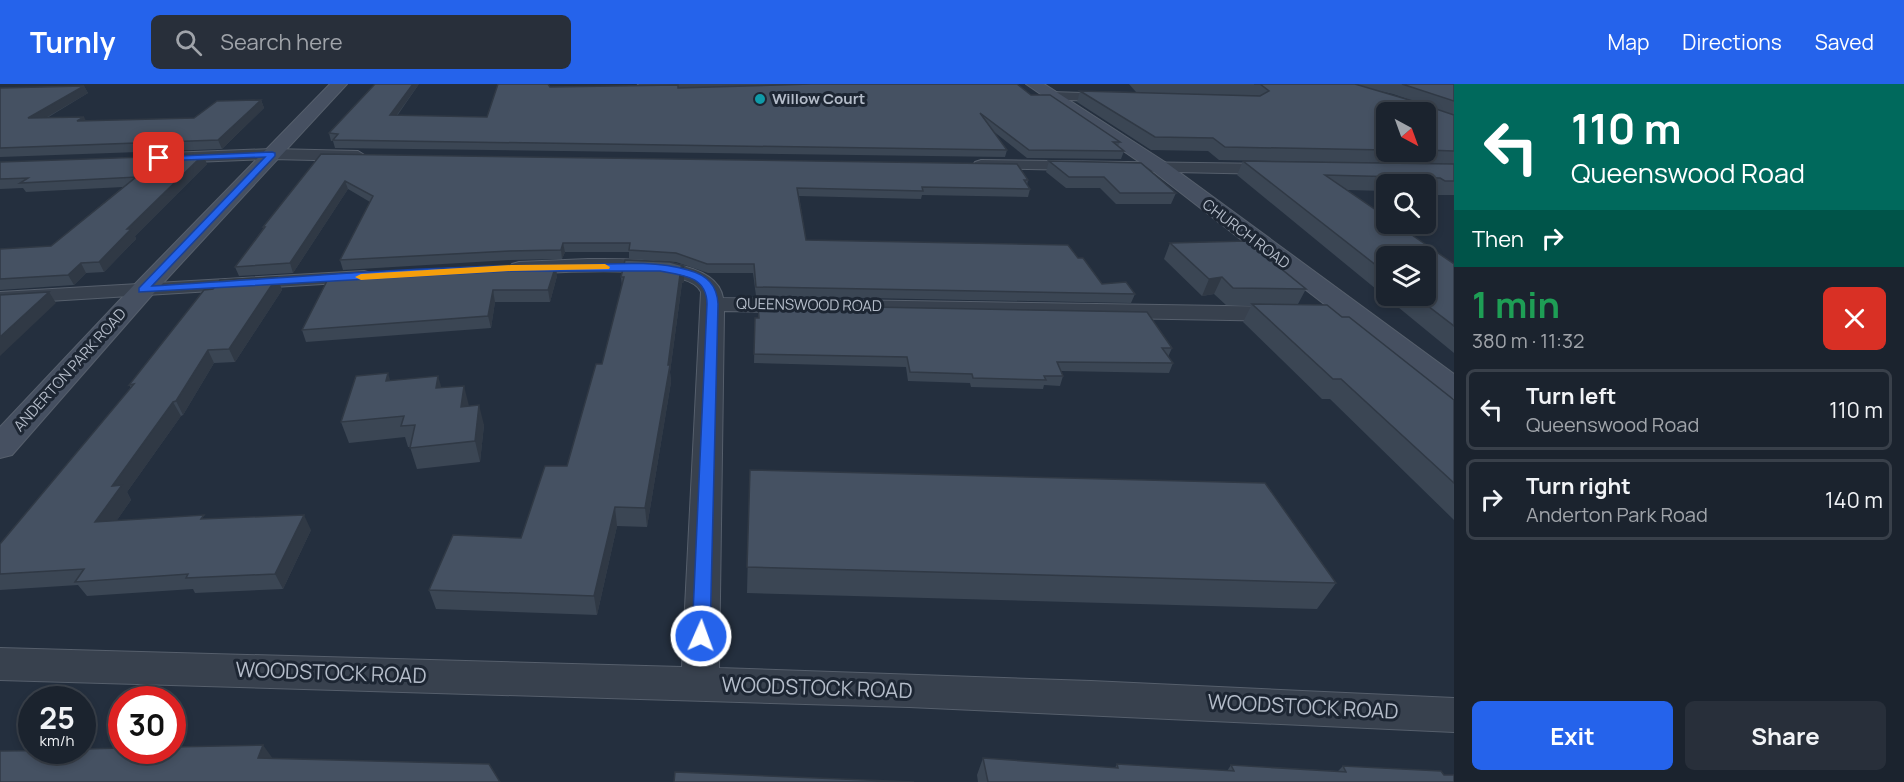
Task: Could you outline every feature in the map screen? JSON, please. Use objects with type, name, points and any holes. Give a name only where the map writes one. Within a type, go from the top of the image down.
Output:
[{"type":"street","name":"ANDERTON PARK ROAD","points":[[0,447],[143,290],[339,84]]},
{"type":"street","points":[[626,87],[820,84]]},
{"type":"street","points":[[1043,90],[1130,98]]},
{"type":"street","name":"CHURCH ROAD","points":[[1043,90],[1161,168],[1454,390]]},
{"type":"street","points":[[154,159],[272,154],[380,156]]},
{"type":"street","points":[[965,165],[1290,169]]},
{"type":"street","name":"QUEENSWOOD ROAD","points":[[500,268],[639,267],[674,270],[687,273],[708,284],[712,291],[713,304],[1353,315]]},
{"type":"street","points":[[0,298],[381,276]]},
{"type":"street","points":[[700,683],[713,304]]},
{"type":"street","name":"WOODSTOCK ROAD","points":[[0,664],[700,683],[1197,701],[1454,715]]},
{"type":"building","points":[[375,84],[413,84],[390,115],[487,117],[498,84],[548,84],[550,87],[678,85],[678,88],[811,84],[1017,84],[1031,95],[1050,95],[1120,142],[1113,142],[1124,151],[1029,150],[980,113],[1007,150],[333,140],[338,134],[329,133]]},
{"type":"building","points":[[1260,84],[1355,84],[1416,102],[1376,102],[1376,150],[1225,147],[1213,138],[1155,137],[1080,91],[1260,96],[1269,91]]},
{"type":"building","points":[[1402,84],[1454,84],[1454,101]]},
{"type":"building","points":[[84,86],[28,118],[84,117],[77,121],[194,118],[217,101],[261,100],[218,140],[0,148],[0,88]]},
{"type":"building","points":[[1436,109],[1454,115],[1454,151],[1436,150]]},
{"type":"building","points":[[321,154],[1017,164],[1028,180],[1024,180],[1030,189],[922,187],[923,191],[797,188],[806,240],[1068,245],[1078,258],[1083,258],[1102,284],[1126,282],[1135,294],[756,287],[754,264],[707,264],[676,253],[629,250],[630,243],[563,243],[561,250],[340,260],[373,196],[345,181],[290,263],[235,267],[265,227],[263,227]]},
{"type":"building","points":[[203,155],[127,229],[131,229],[99,262],[81,263],[68,275],[0,279],[0,249],[51,246],[136,177],[20,183],[28,178],[0,179],[0,162]]},
{"type":"building","points":[[1049,161],[1141,163],[1176,193],[1120,193],[1104,177],[1069,177]]},
{"type":"building","points":[[1243,161],[1454,164],[1454,181],[1436,178],[1436,174],[1325,175],[1376,210],[1376,234],[1410,234],[1428,246],[1376,246],[1376,265]]},
{"type":"building","points":[[1247,241],[1306,289],[1233,288],[1222,277],[1209,279],[1170,243]]},
{"type":"building","points":[[1436,252],[1454,264],[1454,326],[1428,306],[1436,306]]},
{"type":"building","points":[[625,260],[670,262],[684,266],[681,267],[668,365],[670,365],[645,508],[615,507],[594,596],[429,590],[453,535],[521,538],[545,466],[567,466],[596,364],[602,364],[624,277],[621,277]]},
{"type":"building","points":[[509,265],[556,265],[548,290],[493,290],[488,316],[302,330],[330,275]]},
{"type":"building","points":[[277,277],[229,349],[208,350],[176,401],[112,486],[122,485],[95,522],[204,515],[201,519],[304,515],[275,574],[186,578],[188,574],[75,582],[84,569],[0,574],[0,544],[134,384],[129,385],[204,290],[213,289],[220,280]]},
{"type":"building","points":[[49,292],[0,337],[0,295]]},
{"type":"building","points":[[1252,304],[1327,305],[1342,317],[1349,317],[1454,400],[1454,483],[1341,379],[1333,379]]},
{"type":"building","points":[[758,305],[1147,312],[1172,348],[1162,348],[1173,363],[1057,362],[1063,376],[1044,376],[1046,380],[973,378],[972,374],[910,372],[907,357],[754,354],[755,318],[759,318]]},
{"type":"building","points":[[388,373],[386,381],[438,376],[436,388],[464,386],[461,407],[479,405],[475,441],[410,448],[415,425],[401,426],[404,416],[341,422],[356,376]]},
{"type":"building","points":[[750,470],[1265,483],[1336,583],[747,567]]},
{"type":"building","points":[[263,745],[258,758],[489,764],[500,782],[0,782],[0,751],[18,751],[18,764],[96,764],[96,749],[108,748],[108,764],[186,764],[186,747]]},
{"type":"building","points":[[983,758],[1118,768],[1117,764],[1234,771],[1231,765],[1346,772],[1343,766],[1441,771],[1444,775],[1454,775],[1454,782],[988,782]]},
{"type":"building","points":[[675,772],[914,782],[674,782]]},
{"type":"slow traffic","points":[[361,277],[511,268],[605,267]]},
{"type":"place","name":"Willow Court","points":[[760,99]]},
{"type":"route","points":[[159,158],[272,154],[143,290],[511,268],[660,268],[687,273],[708,284],[712,291],[713,304],[701,636]]}]
